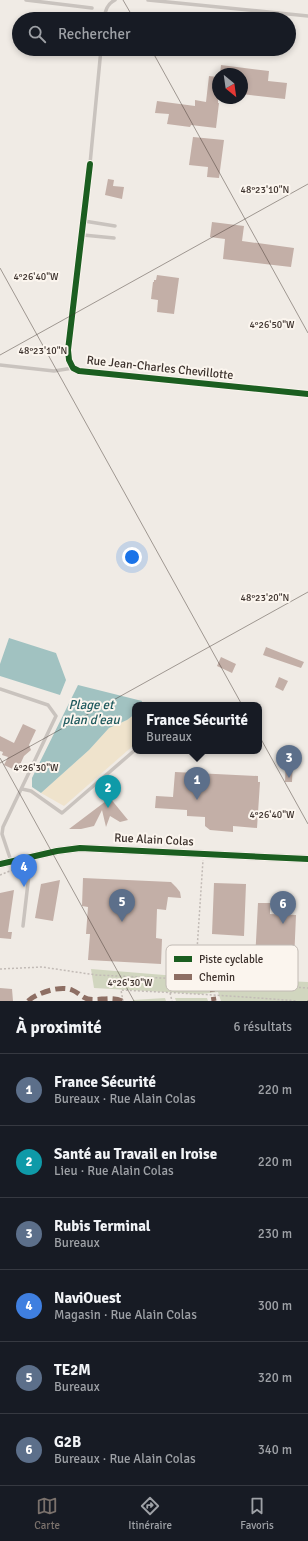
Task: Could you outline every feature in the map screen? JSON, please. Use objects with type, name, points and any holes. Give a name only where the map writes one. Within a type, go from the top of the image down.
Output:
[{"type":"street","name":"Rue Jean-Charles Chevillotte","points":[[90,164],[83,235],[68,350],[69,360],[73,368],[79,371],[308,394]]},
{"type":"street","name":"Rue Alain Colas","points":[[0,864],[31,856],[80,848],[308,859]]},
{"type":"lane","points":[[26,0],[92,8]]},
{"type":"lane","points":[[105,12],[110,2],[115,0]]},
{"type":"lane","points":[[148,0],[268,12]]},
{"type":"lane","points":[[296,15],[308,16]]},
{"type":"lane","points":[[90,164],[100,56]]},
{"type":"lane","points":[[84,221],[115,226]]},
{"type":"lane","points":[[83,235],[114,238]]},
{"type":"lane","points":[[0,365],[54,371],[73,368]]},
{"type":"lane","points":[[0,689],[48,705],[56,716],[3,827],[2,834],[11,861]]},
{"type":"lane","points":[[22,789],[31,791],[62,813],[132,753]]},
{"type":"lane","points":[[23,926],[31,856]]},
{"type":"path","points":[[198,945],[203,854]]},
{"type":"path","points":[[202,862],[210,863]]},
{"type":"path","points":[[0,875],[16,869]]},
{"type":"path","points":[[0,969],[42,967],[96,975],[166,978]]},
{"type":"path","points":[[298,987],[308,988]]},
{"type":"path","points":[[122,1001],[121,990],[223,995],[297,1001]]},
{"type":"path","points":[[170,993],[172,1001]]},
{"type":"green space","points":[[91,969],[166,975],[166,991],[298,991],[298,982],[308,982],[308,1001],[221,1001],[218,992],[201,994],[94,988]]},
{"type":"green space","points":[[165,998],[166,1001],[133,1001],[133,1000]]},
{"type":"green space","points":[[175,998],[207,998],[208,1001],[176,1001]]},
{"type":"sand","points":[[132,716],[132,747],[64,806],[41,793],[89,750],[109,728]]},
{"type":"water","points":[[9,638],[56,653],[66,680],[60,695],[0,676],[0,664]]},
{"type":"water","name":"Plage et plan d'eau","points":[[78,685],[142,701],[132,702],[132,716],[109,728],[89,750],[41,793],[32,787],[32,778]]},
{"type":"building","points":[[221,65],[245,68],[221,68]]},
{"type":"building","points":[[248,68],[269,71],[268,81],[287,83],[285,99],[248,95]]},
{"type":"building","points":[[209,76],[212,76],[212,104],[219,104],[216,128],[167,124],[169,114],[155,113],[157,101],[195,106],[195,100],[206,102]]},
{"type":"building","points":[[193,137],[224,140],[219,178],[207,177],[208,167],[189,165]]},
{"type":"building","points":[[108,179],[114,180],[113,186],[124,187],[122,199],[105,195]]},
{"type":"building","points":[[212,222],[244,226],[242,241],[294,248],[291,267],[223,259],[225,239],[210,237]]},
{"type":"building","points":[[157,275],[179,278],[174,314],[157,312],[158,300],[151,299],[153,282],[156,280]]},
{"type":"building","points":[[266,647],[304,662],[301,668],[263,655]]},
{"type":"building","points":[[221,657],[236,664],[232,673],[217,666]]},
{"type":"building","points":[[279,677],[288,681],[283,691],[275,687]]},
{"type":"building","points":[[23,724],[36,730],[29,745],[31,750],[24,756],[17,771],[4,765],[8,757],[2,755],[3,752],[0,751],[0,736],[14,743]]},
{"type":"building","points":[[286,759],[293,760],[292,782],[285,782]]},
{"type":"building","points":[[175,772],[258,776],[258,782],[260,782],[257,828],[233,826],[233,832],[210,830],[205,826],[205,817],[187,816],[187,810],[155,808],[156,796],[173,797]]},
{"type":"building","points":[[110,798],[128,820],[120,822],[110,816],[106,827],[102,810],[94,826],[81,829],[69,829]]},
{"type":"building","points":[[83,878],[171,882],[176,887],[180,892],[181,898],[168,897],[166,910],[157,909],[156,938],[162,939],[161,964],[88,960],[90,934],[86,934],[88,907],[82,906]]},
{"type":"building","points":[[60,880],[53,921],[35,918],[41,884]]},
{"type":"building","points":[[214,883],[246,884],[244,936],[212,934]]},
{"type":"building","points":[[14,890],[8,932],[12,932],[11,939],[0,938],[0,893]]},
{"type":"building","points":[[258,903],[270,903],[270,914],[296,915],[295,945],[256,945]]},
{"type":"building","points":[[0,988],[12,989],[13,1001],[0,1001]]},
{"type":"marked path","points":[[28,1001],[43,993],[61,988],[72,990],[88,999],[114,999],[122,1001]]},
{"type":"marked path","points":[[212,991],[214,1001]]},
{"type":"cycle path","points":[[90,164],[68,350],[69,360],[73,368],[79,371],[308,394]]},
{"type":"cycle path","points":[[0,864],[57,851],[80,848],[308,859]]},
{"type":"place","name":"Rubis Terminal","points":[[289,778]]},
{"type":"place","name":"France Sécurité","points":[[197,800]]},
{"type":"place","name":"Santé au Travail en Iroise","points":[[108,808]]},
{"type":"place","name":"NaviOuest","points":[[24,887]]},
{"type":"place","name":"TE2M","points":[[122,922]]},
{"type":"place","name":"G2B","points":[[283,924]]}]
